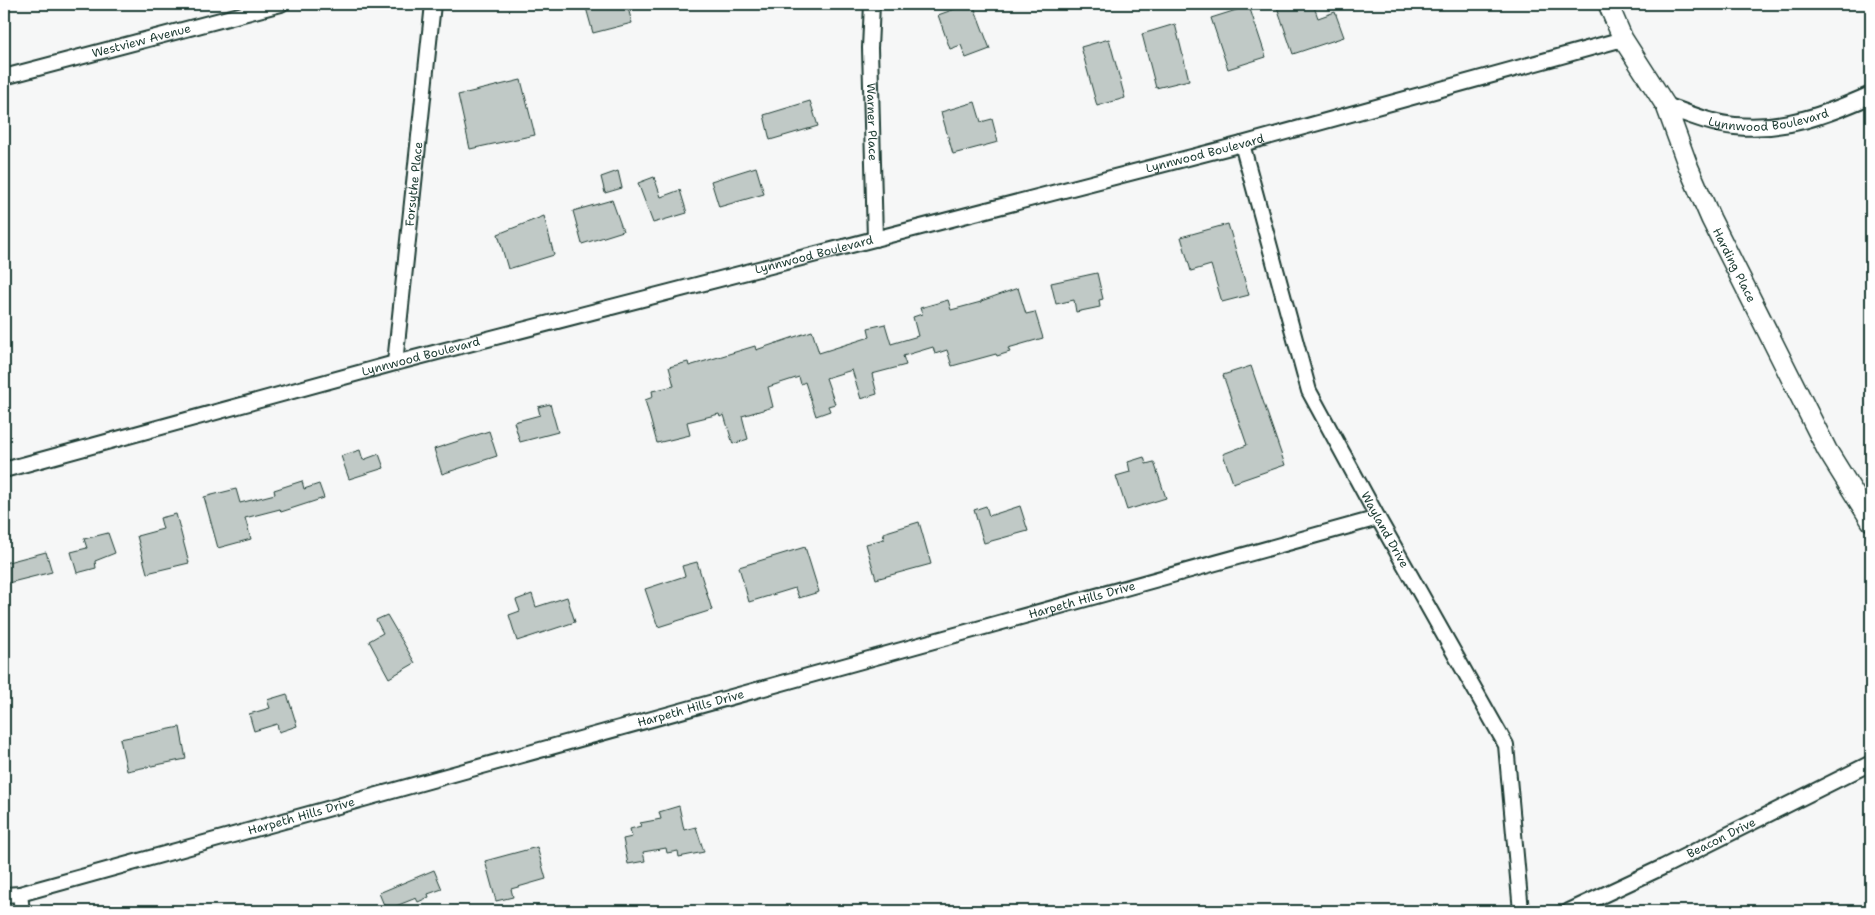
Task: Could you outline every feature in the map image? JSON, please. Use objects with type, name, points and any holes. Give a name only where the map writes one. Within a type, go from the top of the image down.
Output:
[{"type":"main road","name":"Harding Place","points":[[1608,4],[1624,39],[1666,106],[1688,166],[1711,219],[1827,450],[1871,521]]},
{"type":"street","name":"Westview Avenue","points":[[4,77],[281,4]]},
{"type":"street","name":"Forsythe Place","points":[[395,363],[433,4]]},
{"type":"street","name":"Warner Place","points":[[872,4],[870,48],[875,240]]},
{"type":"street","name":"Lynnwood Boulevard","points":[[4,470],[395,363],[1242,144],[1624,39]]},
{"type":"street","name":"Lynnwood Boulevard","points":[[1666,106],[1700,118],[1733,126],[1752,127],[1793,124],[1810,120],[1871,95]]},
{"type":"street","name":"Wayland Drive","points":[[1242,144],[1309,390],[1378,518],[1506,745],[1521,911]]},
{"type":"street","name":"Harpeth Hills Drive","points":[[4,895],[20,894],[1378,518]]},
{"type":"street","name":"Beacon Drive","points":[[1569,911],[1663,867],[1871,763]]},
{"type":"street","points":[[20,894],[22,911]]},
{"type":"building","points":[[585,4],[627,4],[632,23],[593,33]]},
{"type":"building","points":[[973,4],[990,49],[966,58],[961,45],[950,49],[938,15]]},
{"type":"building","points":[[1276,4],[1313,4],[1318,18],[1335,12],[1344,37],[1293,54]]},
{"type":"building","points":[[1249,6],[1266,57],[1228,69],[1211,18]]},
{"type":"building","points":[[1175,24],[1189,80],[1156,88],[1142,34]]},
{"type":"building","points":[[1109,39],[1125,98],[1097,106],[1081,47]]},
{"type":"building","points":[[521,80],[535,135],[470,149],[458,95]]},
{"type":"building","points":[[810,101],[818,126],[770,140],[764,115]]},
{"type":"building","points":[[975,102],[981,122],[992,119],[998,142],[953,154],[941,112]]},
{"type":"building","points":[[756,167],[764,194],[719,207],[711,181]]},
{"type":"building","points":[[618,171],[622,188],[605,193],[601,177]]},
{"type":"building","points":[[654,177],[661,197],[680,190],[687,213],[653,223],[638,183]]},
{"type":"building","points":[[612,200],[623,231],[582,244],[573,211]]},
{"type":"building","points":[[544,216],[554,255],[508,269],[498,234]]},
{"type":"building","points":[[1228,224],[1249,295],[1222,302],[1211,265],[1191,271],[1181,237]]},
{"type":"building","points":[[1097,273],[1103,299],[1099,300],[1100,307],[1076,312],[1074,300],[1056,304],[1051,283]]},
{"type":"building","points":[[1018,288],[1026,314],[1035,312],[1043,338],[1008,348],[1010,352],[997,356],[996,354],[952,366],[947,350],[935,354],[933,347],[903,356],[906,365],[872,374],[877,394],[861,399],[852,370],[826,378],[835,404],[828,406],[830,411],[816,416],[805,382],[801,384],[799,377],[768,387],[773,407],[742,416],[748,439],[733,444],[724,415],[720,417],[719,414],[687,422],[690,435],[657,443],[645,400],[653,397],[652,391],[674,386],[669,367],[688,362],[689,366],[755,346],[756,350],[812,331],[819,353],[870,337],[868,328],[885,324],[891,344],[918,336],[913,317],[922,314],[920,308],[948,300],[951,310],[981,302]]},
{"type":"building","points":[[1251,366],[1285,465],[1233,483],[1223,454],[1247,445],[1223,375]]},
{"type":"building","points":[[550,404],[558,432],[520,442],[514,422],[540,415],[538,407]]},
{"type":"building","points":[[489,431],[497,456],[442,474],[434,449]]},
{"type":"building","points":[[360,450],[363,460],[379,454],[384,468],[349,479],[341,456]]},
{"type":"building","points":[[1144,457],[1146,464],[1154,462],[1166,498],[1127,510],[1116,476],[1130,472],[1128,462]]},
{"type":"building","points":[[302,481],[304,489],[319,484],[324,498],[281,512],[280,509],[245,518],[251,539],[218,548],[204,497],[236,489],[240,503],[275,494],[274,490]]},
{"type":"building","points":[[986,506],[989,516],[1020,506],[1028,531],[984,543],[974,510]]},
{"type":"building","points":[[176,514],[189,563],[147,573],[137,536],[163,529],[160,518]]},
{"type":"building","points":[[919,522],[931,564],[876,579],[866,544],[884,539],[883,533]]},
{"type":"building","points":[[108,533],[115,553],[95,561],[96,568],[77,573],[71,552],[87,548],[84,539]]},
{"type":"building","points":[[805,547],[819,592],[799,598],[795,588],[749,602],[739,567]]},
{"type":"building","points":[[46,552],[52,572],[4,584],[4,563]]},
{"type":"building","points":[[697,562],[712,610],[658,627],[645,589],[685,576],[682,566]]},
{"type":"building","points":[[532,594],[536,607],[567,597],[575,622],[517,641],[509,615],[520,611],[516,600]]},
{"type":"building","points":[[387,615],[415,663],[389,678],[369,641],[383,633],[376,620]]},
{"type":"building","points":[[287,694],[297,726],[279,732],[277,724],[254,731],[249,714],[270,708],[267,700]]},
{"type":"building","points":[[180,727],[186,759],[127,771],[120,739]]},
{"type":"building","points":[[679,806],[684,830],[696,827],[704,852],[679,857],[678,851],[667,853],[666,848],[643,852],[645,861],[628,864],[623,839],[632,837],[630,829],[641,826],[640,823],[661,819],[659,812]]},
{"type":"building","points":[[537,847],[546,879],[511,889],[513,897],[496,901],[485,861]]},
{"type":"building","points":[[434,870],[442,889],[428,894],[429,897],[418,902],[416,898],[386,910],[379,893]]}]
